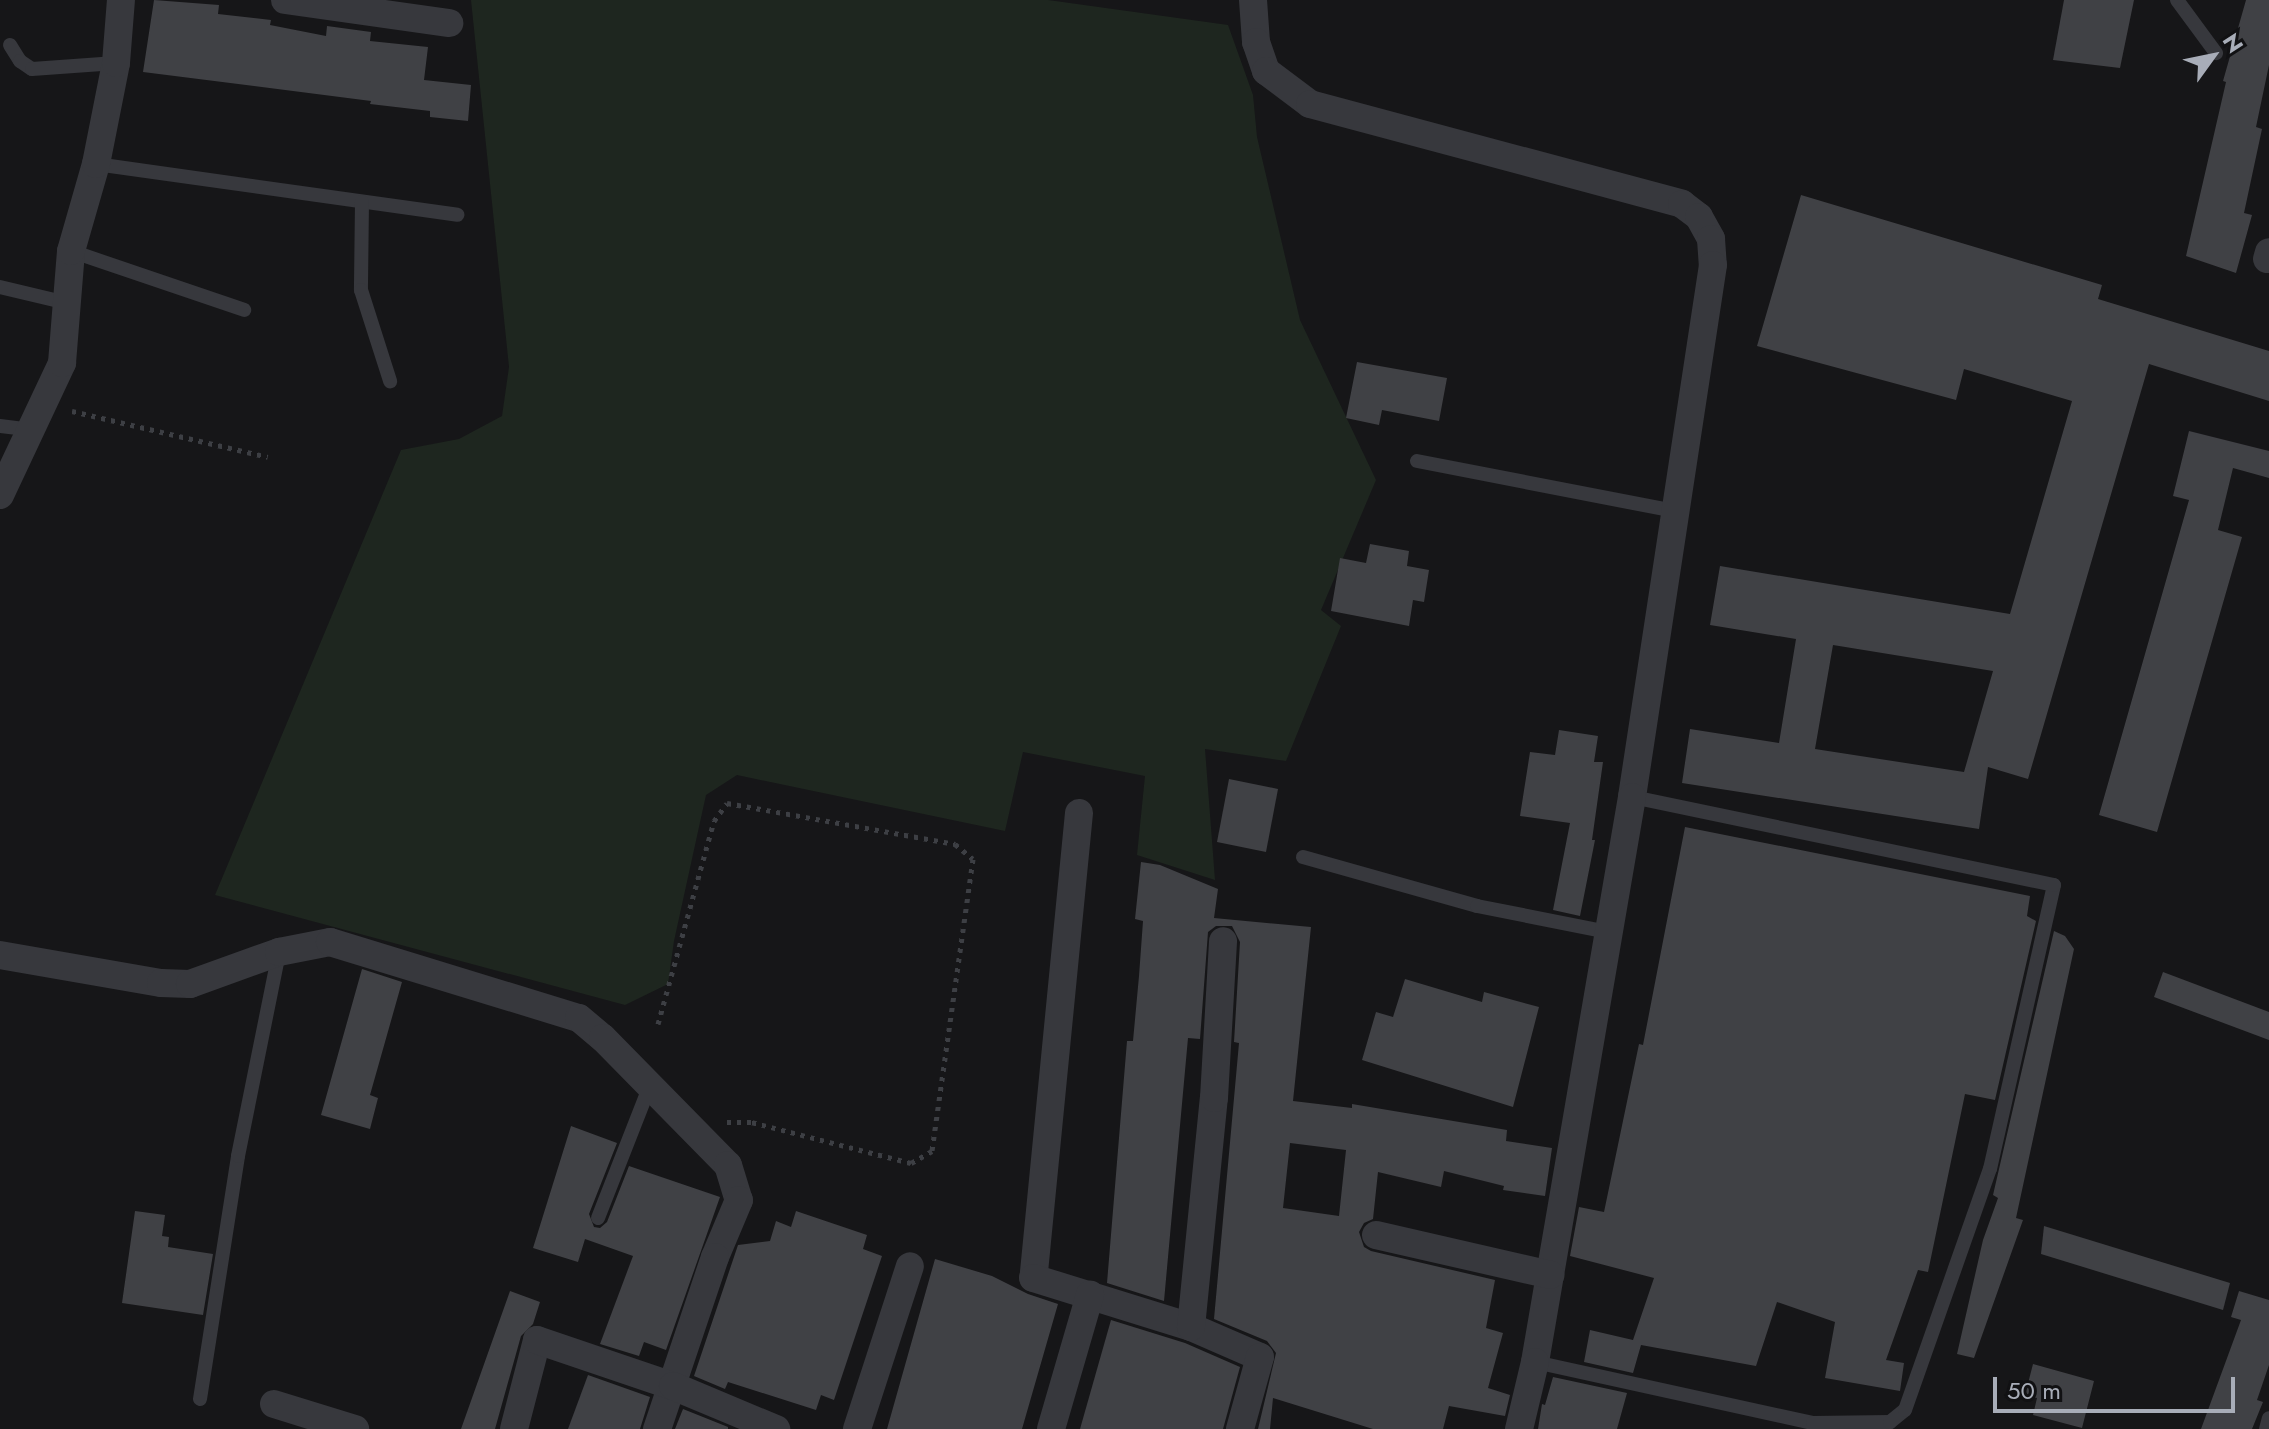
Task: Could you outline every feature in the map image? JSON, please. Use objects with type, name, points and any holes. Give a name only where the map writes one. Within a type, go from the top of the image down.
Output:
[{"type":"street","points":[[0,495],[62,363],[71,251],[96,164],[116,63],[121,0]]},
{"type":"street","points":[[285,0],[449,23]]},
{"type":"street","points":[[1253,0],[1256,42],[1266,71],[1310,104],[1682,204],[1699,217],[1711,239],[1713,265],[1632,797],[1535,1362],[1519,1429]]},
{"type":"street","points":[[1079,813],[1033,1278],[1191,1327],[1260,1357],[1240,1429]]},
{"type":"street","points":[[1191,1327],[1214,1098],[1223,941]]},
{"type":"street","points":[[0,955],[190,984],[279,952],[330,942],[579,1018],[728,1165],[739,1200],[715,1257],[657,1429]]},
{"type":"street","points":[[1376,1235],[1550,1275]]},
{"type":"street","points":[[857,1429],[910,1266]]},
{"type":"street","points":[[1051,1429],[1090,1295]]},
{"type":"street","points":[[514,1429],[537,1340],[673,1386],[776,1429]]},
{"type":"street","points":[[274,1404],[355,1429]]},
{"type":"lane","points":[[2177,0],[2216,53]]},
{"type":"lane","points":[[10,45],[20,61],[32,69],[116,63]]},
{"type":"lane","points":[[96,164],[457,215]]},
{"type":"lane","points":[[362,202],[361,290],[390,381]]},
{"type":"lane","points":[[71,251],[244,310]]},
{"type":"lane","points":[[0,287],[67,303]]},
{"type":"lane","points":[[0,426],[38,417]]},
{"type":"lane","points":[[1417,461],[1674,511]]},
{"type":"lane","points":[[1535,1362],[1813,1423],[1890,1422],[1905,1410],[1990,1169],[2054,885],[1632,797]]},
{"type":"lane","points":[[1303,857],[1477,906],[1608,932]]},
{"type":"lane","points":[[200,1399],[238,1156],[279,952]]},
{"type":"lane","points":[[598,1218],[650,1085]]},
{"type":"lane","points":[[2266,1429],[2269,1418]]},
{"type":"path","points":[[38,417],[268,457]]},
{"type":"path","points":[[658,1024],[714,821],[727,803],[955,844],[973,859],[932,1151],[911,1163],[751,1122],[685,1121]]},
{"type":"shaded area","points":[[471,0],[1048,0],[1228,25],[1253,95],[1257,137],[1300,320],[1376,480],[1321,610],[1341,626],[1286,761],[1205,749],[1215,880],[1137,855],[1145,776],[1023,752],[1005,831],[737,775],[706,795],[674,941],[668,984],[625,1005],[215,895],[401,450],[459,439],[502,416],[509,367]]},
{"type":"building","points":[[154,0],[219,5],[218,14],[271,20],[270,25],[326,36],[327,26],[371,32],[370,41],[428,47],[424,80],[471,85],[468,121],[430,117],[430,111],[370,104],[371,101],[143,72]]},
{"type":"building","points":[[2064,0],[2134,0],[2120,68],[2053,60]]},
{"type":"building","points":[[2246,0],[2269,0],[2269,65],[2256,127],[2262,129],[2244,213],[2252,215],[2236,273],[2186,256],[2226,82],[2223,81]]},
{"type":"building","points":[[1801,195],[2102,285],[2098,299],[2269,351],[2269,401],[2149,364],[2028,779],[1988,767],[1979,829],[1682,783],[1690,729],[1779,743],[1796,639],[1710,625],[1720,566],[2010,614],[2072,401],[1964,369],[1956,400],[1757,346]],"holes":[[[1833,645],[1993,671],[1964,772],[1815,749]]]},
{"type":"building","points":[[1357,362],[1447,378],[1439,421],[1382,410],[1379,425],[1346,418]]},
{"type":"building","points":[[2189,431],[2269,451],[2269,478],[2233,468],[2218,530],[2242,537],[2157,832],[2099,815],[2189,500],[2173,496]]},
{"type":"building","points":[[1370,544],[1409,551],[1407,566],[1429,570],[1424,602],[1413,600],[1409,626],[1331,611],[1340,558],[1366,563]]},
{"type":"building","points":[[1559,730],[1598,736],[1594,762],[1603,762],[1592,840],[1595,840],[1580,916],[1553,910],[1570,823],[1520,816],[1530,752],[1555,755]]},
{"type":"building","points":[[1229,779],[1278,789],[1266,852],[1217,842]]},
{"type":"building","points":[[1685,827],[2030,896],[2027,916],[2036,921],[1995,1100],[1965,1094],[1928,1272],[1918,1270],[1886,1360],[1904,1363],[1900,1391],[1825,1378],[1835,1322],[1777,1302],[1756,1366],[1641,1345],[1633,1373],[1584,1362],[1590,1330],[1633,1340],[1654,1278],[1570,1256],[1579,1207],[1604,1212],[1639,1044],[1643,1045]]},
{"type":"building","points":[[1141,862],[1160,865],[1218,889],[1214,918],[1311,927],[1293,1101],[1352,1108],[1352,1104],[1507,1130],[1506,1141],[1552,1148],[1545,1196],[1503,1190],[1504,1186],[1444,1171],[1441,1187],[1378,1172],[1373,1219],[1364,1223],[1359,1232],[1364,1247],[1371,1251],[1495,1280],[1486,1328],[1503,1333],[1488,1388],[1510,1395],[1505,1416],[1449,1406],[1443,1429],[1373,1429],[1273,1398],[1270,1429],[1258,1429],[1276,1353],[1267,1341],[1214,1319],[1239,1043],[1234,1042],[1240,942],[1232,926],[1216,926],[1208,932],[1200,1039],[1188,1038],[1164,1301],[1107,1283],[1127,1041],[1133,1041],[1139,976],[1143,921],[1135,919]],"holes":[[[1290,1143],[1346,1150],[1339,1216],[1283,1208]]]},
{"type":"building","points":[[2054,931],[2065,936],[2074,949],[2016,1218],[2023,1220],[1974,1358],[1957,1354],[1983,1240],[1998,1198],[1993,1195]]},
{"type":"building","points":[[362,969],[402,982],[370,1095],[378,1098],[370,1129],[321,1115]]},
{"type":"building","points":[[2163,972],[2269,1012],[2269,1040],[2154,997]]},
{"type":"building","points":[[1405,979],[1482,1002],[1484,992],[1539,1007],[1513,1107],[1362,1060],[1376,1012],[1393,1017]]},
{"type":"building","points":[[571,1126],[617,1143],[589,1214],[594,1227],[600,1228],[607,1222],[629,1166],[720,1197],[666,1350],[644,1342],[639,1356],[600,1344],[633,1256],[585,1239],[578,1262],[533,1248]]},
{"type":"building","points":[[135,1211],[165,1215],[162,1236],[169,1237],[168,1247],[213,1254],[203,1315],[122,1303]]},
{"type":"building","points":[[796,1211],[867,1235],[863,1249],[882,1256],[834,1400],[821,1395],[816,1410],[728,1382],[725,1389],[694,1376],[738,1245],[770,1241],[776,1221],[791,1227]]},
{"type":"building","points":[[2044,1226],[2230,1283],[2223,1310],[2041,1254]]},
{"type":"building","points":[[935,1259],[992,1276],[1028,1294],[1058,1304],[1022,1429],[887,1429]]},
{"type":"building","points":[[510,1291],[540,1302],[533,1324],[521,1336],[495,1429],[461,1429]]},
{"type":"building","points":[[2239,1291],[2269,1300],[2269,1365],[2257,1400],[2263,1402],[2252,1429],[2201,1429],[2241,1320],[2231,1317]]},
{"type":"building","points":[[1111,1320],[1185,1343],[1240,1367],[1223,1429],[1080,1429]]},
{"type":"building","points":[[2033,1364],[2094,1381],[2082,1428],[2033,1415],[2037,1398],[2025,1395]]},
{"type":"building","points":[[588,1375],[650,1397],[640,1429],[568,1429]]},
{"type":"building","points":[[1553,1377],[1627,1393],[1617,1429],[1538,1429],[1542,1404],[1545,1405]]},
{"type":"building","points":[[683,1409],[728,1427],[728,1429],[675,1429]]}]
